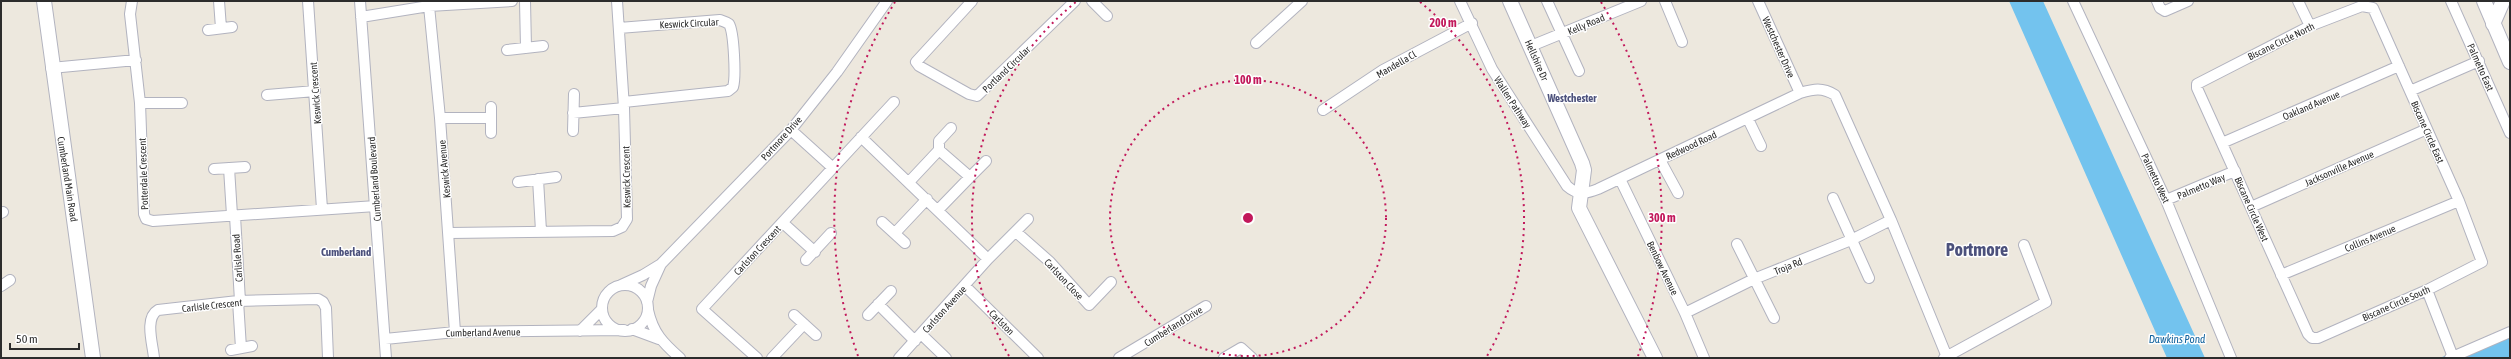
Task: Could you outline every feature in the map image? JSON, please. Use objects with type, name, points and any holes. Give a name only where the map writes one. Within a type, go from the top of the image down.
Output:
[{"type":"street","name":"Cumberland Main Road","points":[[44,1],[51,68],[73,207],[93,358]]},
{"type":"street","name":"Potterdale Crescent","points":[[132,1],[130,14],[140,103],[144,214],[146,218],[153,221],[234,216],[322,208],[376,206]]},
{"type":"street","points":[[219,1],[221,28]]},
{"type":"street","name":"Keswick Crescent","points":[[308,1],[322,208]]},
{"type":"street","name":"Cumberland Boulevard","points":[[360,1],[386,358]]},
{"type":"street","points":[[361,17],[429,6],[512,1]]},
{"type":"street","points":[[525,1],[526,48]]},
{"type":"street","name":"Keswick Crescent","points":[[450,233],[613,231],[622,227],[627,219],[624,105],[617,1]]},
{"type":"street","name":"Portmore Drive","points":[[621,285],[644,276],[661,264],[791,130],[837,72],[887,1]]},
{"type":"street","name":"Portland Circular","points":[[972,1],[916,62],[925,70],[969,94],[977,96],[1075,1]]},
{"type":"street","points":[[1092,1],[1107,16]]},
{"type":"street","points":[[1256,43],[1302,1]]},
{"type":"street","name":"Wallen Pathway","points":[[1460,1],[1472,22],[1492,69],[1567,186],[1572,191],[1580,193]]},
{"type":"street","name":"Hellshire Dr","points":[[1510,1],[1582,163],[1584,170],[1580,193]]},
{"type":"street","points":[[1546,1],[1579,71]]},
{"type":"street","name":"Kelly Road","points":[[1531,46],[1641,1]]},
{"type":"street","points":[[1665,1],[1682,42]]},
{"type":"street","name":"Westchester Drive","points":[[1758,1],[1800,93]]},
{"type":"street","name":"Palmetto West","points":[[2073,1],[2166,200],[2231,358]]},
{"type":"street","points":[[2157,1],[2162,10],[2188,1]]},
{"type":"street","points":[[2298,1],[2310,26]]},
{"type":"street","name":"Palmetto East","points":[[2451,1],[2510,133]]},
{"type":"street","points":[[2484,1],[2510,62]]},
{"type":"street","points":[[2493,24],[2503,1]]},
{"type":"street","name":"Keswick Avenue","points":[[429,6],[450,233],[455,332]]},
{"type":"street","name":"Biscane Circle North","points":[[2197,84],[2199,81],[2310,26],[2362,6],[2368,6]]},
{"type":"street","name":"Biscane Circle East","points":[[2368,6],[2373,8],[2399,66],[2459,201],[2482,262]]},
{"type":"street","name":"Keswick Circular","points":[[619,28],[720,20],[726,22],[731,30],[735,78],[733,87],[728,91],[624,105]]},
{"type":"street","name":"Mandella Cl","points":[[1323,110],[1384,70],[1472,22]]},
{"type":"street","points":[[208,30],[232,27]]},
{"type":"street","points":[[508,50],[543,46]]},
{"type":"street","points":[[51,68],[136,60]]},
{"type":"street","points":[[2410,91],[2479,62]]},
{"type":"street","name":"Oakland Avenue","points":[[2222,143],[2399,66]]},
{"type":"street","name":"Biscane Circle West","points":[[2197,84],[2197,88],[2308,334]]},
{"type":"street","name":"Redwood Road","points":[[1580,193],[1587,193],[1620,179],[1800,93],[1814,89],[1825,89],[1835,96],[1891,220],[1945,357]]},
{"type":"street","points":[[267,95],[315,91]]},
{"type":"street","points":[[573,131],[574,94]]},
{"type":"street","name":"Carlston Crescent","points":[[757,358],[702,309],[894,102]]},
{"type":"street","points":[[140,103],[182,103]]},
{"type":"street","points":[[573,112],[624,105]]},
{"type":"street","points":[[491,107],[491,134]]},
{"type":"street","points":[[440,118],[491,118]]},
{"type":"street","points":[[1748,119],[1761,146]]},
{"type":"street","points":[[908,182],[939,150],[939,141],[951,128]]},
{"type":"street","name":"Jacksonville Avenue","points":[[2251,207],[2427,129]]},
{"type":"street","points":[[791,130],[833,168]]},
{"type":"street","points":[[861,137],[988,259]]},
{"type":"street","points":[[939,150],[970,177]]},
{"type":"street","points":[[1660,160],[1678,193]]},
{"type":"street","points":[[938,210],[986,161]]},
{"type":"street","points":[[214,169],[245,167]]},
{"type":"street","name":"Carlisle Road","points":[[229,168],[234,216],[241,348]]},
{"type":"street","name":"Palmetto Way","points":[[2166,200],[2235,171]]},
{"type":"street","points":[[518,182],[556,177]]},
{"type":"street","points":[[538,179],[541,231]]},
{"type":"street","name":"Benbow Avenue","points":[[1620,179],[1685,312],[1704,358]]},
{"type":"street","points":[[1580,193],[1579,208],[1655,358]]},
{"type":"street","points":[[1833,198],[1869,278]]},
{"type":"street","points":[[895,233],[927,199]]},
{"type":"street","name":"Collins Avenue","points":[[2281,274],[2459,201]]},
{"type":"street","name":"Carlston Avenue","points":[[899,358],[988,259],[1028,219]]},
{"type":"street","name":"Troja Rd","points":[[1685,312],[1754,279],[1851,240],[1891,220]]},
{"type":"street","points":[[882,222],[905,243]]},
{"type":"street","points":[[783,223],[815,252]]},
{"type":"street","name":"Carlston Close","points":[[1016,232],[1050,262],[1089,305],[1111,282]]},
{"type":"street","points":[[806,260],[832,233]]},
{"type":"street","points":[[1737,244],[1774,318]]},
{"type":"street","points":[[1945,357],[2046,302],[2024,245]]},
{"type":"street","name":"Biscane Circle South","points":[[2308,334],[2312,338],[2318,338],[2427,290],[2482,262]]},
{"type":"street","name":"Portmore Drive","points":[[647,306],[651,286],[661,264]]},
{"type":"street","points":[[1,286],[10,280]]},
{"type":"street","points":[[580,331],[602,309],[607,293],[621,285],[638,288],[647,306],[640,325],[628,330],[609,324],[602,309]]},
{"type":"street","name":"Carlston","points":[[965,286],[1038,358]]},
{"type":"street","points":[[2427,290],[2452,357],[2510,332]]},
{"type":"street","points":[[868,315],[891,291]]},
{"type":"street","name":"Carlisle Crescent","points":[[154,358],[150,321],[156,312],[239,301],[318,299],[323,302],[326,308],[328,358]]},
{"type":"street","points":[[878,304],[918,338],[946,358]]},
{"type":"street","name":"Cumberland Avenue","points":[[647,306],[652,327],[659,339],[680,358]]},
{"type":"street","name":"Cumberland Drive","points":[[1119,358],[1131,355],[1206,306]]},
{"type":"street","points":[[794,315],[816,335]]},
{"type":"street","points":[[772,358],[804,324]]},
{"type":"street","name":"Cumberland Avenue","points":[[385,339],[455,332],[628,330],[659,339]]},
{"type":"street","points":[[1224,358],[1241,348],[1252,358]]},
{"type":"water","name":"Dawkins Pond","points":[[2009,1],[2043,1],[2205,358],[2167,358]]},
{"type":"water","points":[[2510,327],[2510,358],[2440,358]]},
{"type":"district","name":"Westchester","points":[[1572,98]]},
{"type":"district","name":"Portmore","points":[[1977,250]]},
{"type":"district","name":"Cumberland","points":[[346,252]]}]
